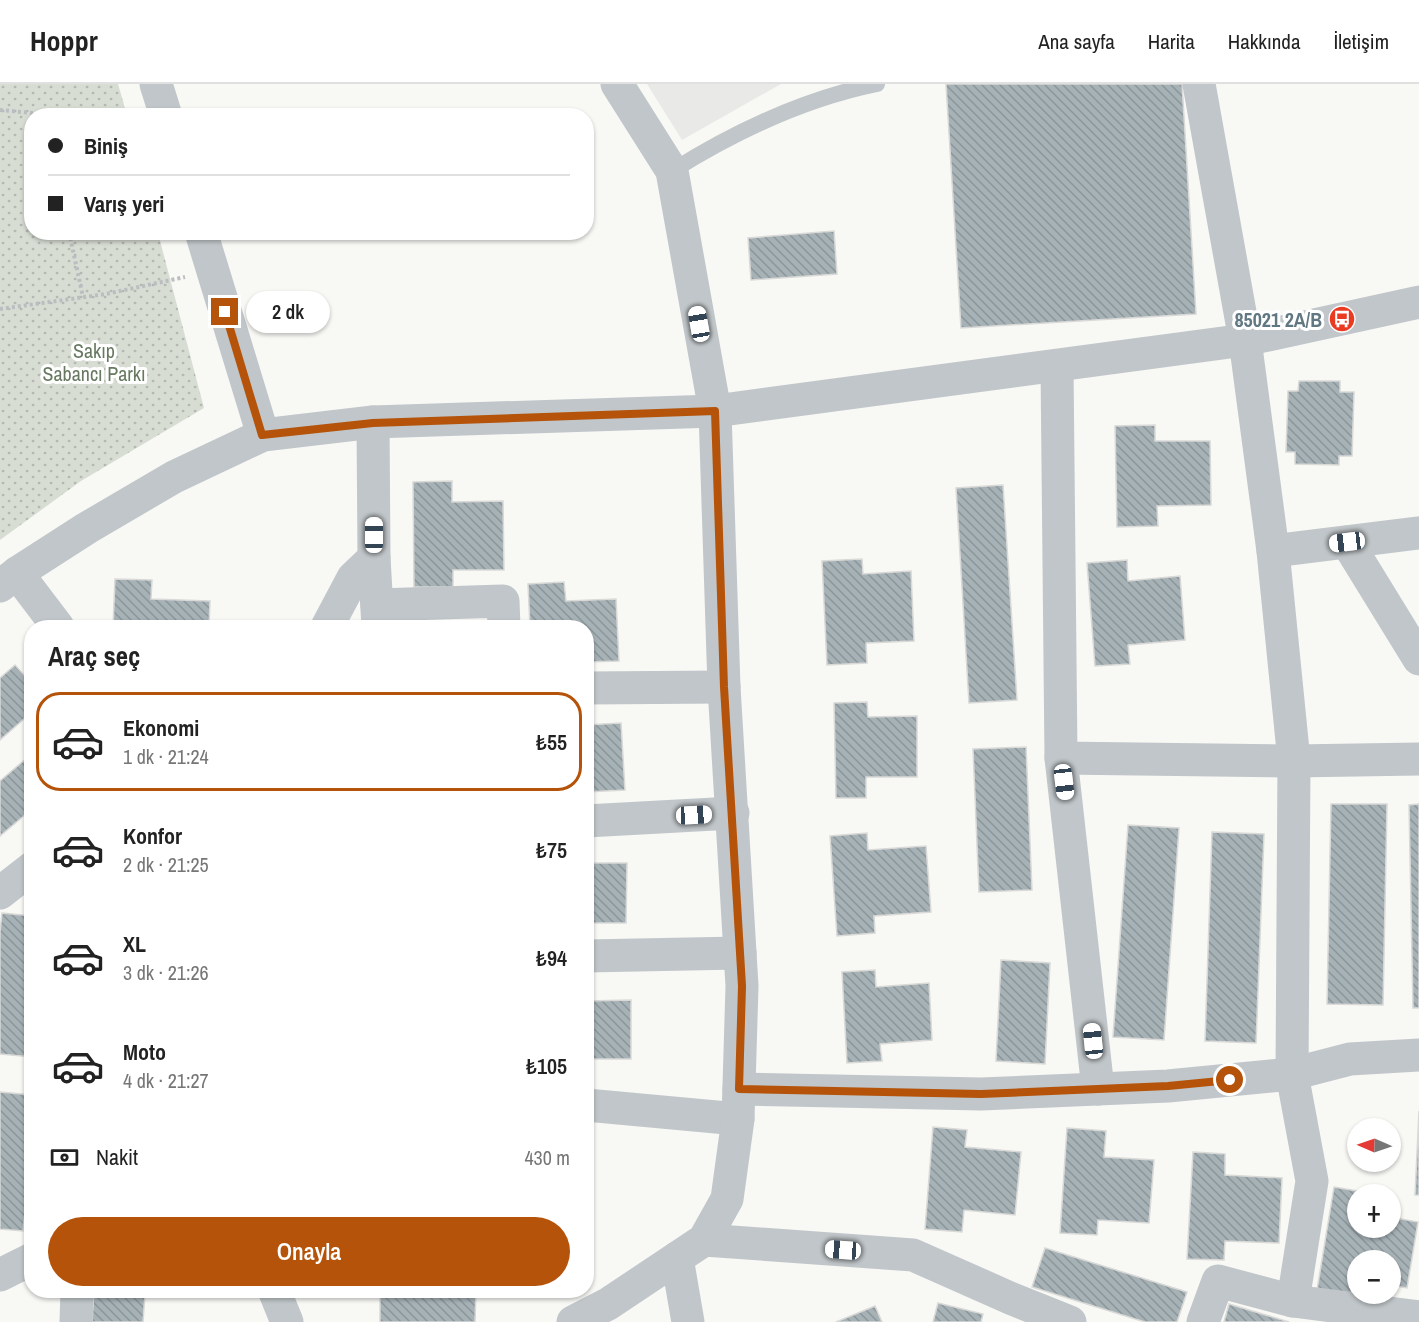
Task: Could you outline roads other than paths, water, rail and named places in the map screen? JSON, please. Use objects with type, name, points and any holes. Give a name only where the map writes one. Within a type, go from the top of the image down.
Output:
[{"type":"street","points":[[156,84],[164,108]]},
{"type":"street","points":[[573,1322],[608,1304],[704,1240],[727,1199],[739,1104],[742,986],[724,687],[715,411],[672,171],[617,84]]},
{"type":"street","points":[[1199,84],[1245,340],[1273,551],[1294,761],[1292,1074],[1312,1180],[1293,1301]]},
{"type":"street","points":[[203,240],[262,435]]},
{"type":"street","points":[[51,620],[8,579],[87,528],[174,477],[262,435],[373,423],[715,411],[1245,340],[1419,302]]},
{"type":"street","points":[[1057,366],[1061,758],[1098,1089]]},
{"type":"street","points":[[373,423],[374,558],[378,616],[503,601],[504,620]]},
{"type":"street","points":[[1273,551],[1419,533]]},
{"type":"street","points":[[1347,542],[1419,659]]},
{"type":"street","points":[[331,620],[353,578],[374,558]]},
{"type":"street","points":[[594,688],[724,687]]},
{"type":"street","points":[[1061,758],[1294,761],[1419,759]]},
{"type":"street","points":[[594,821],[733,813]]},
{"type":"street","points":[[0,893],[24,874]]},
{"type":"street","points":[[594,956],[740,952]]},
{"type":"street","points":[[594,1105],[739,1104],[1168,1086],[1292,1074],[1350,1059],[1419,1054]]},
{"type":"street","points":[[704,1240],[913,1255],[1070,1322]]},
{"type":"street","points":[[677,1258],[688,1322]]},
{"type":"street","points":[[0,1275],[24,1263]]},
{"type":"street","points":[[1203,1322],[1218,1281],[1293,1301],[1419,1317]]},
{"type":"street","points":[[76,1322],[77,1298]]},
{"type":"street","points":[[277,1298],[287,1322]]},
{"type":"lane","points":[[672,171],[722,141],[775,116],[841,92],[878,84]]},
{"type":"place","name":"85021 2A/B","points":[[1342,319]]},
{"type":"park label","name":"Sakıp Sabancı Parkı","points":[[94,362]]}]
